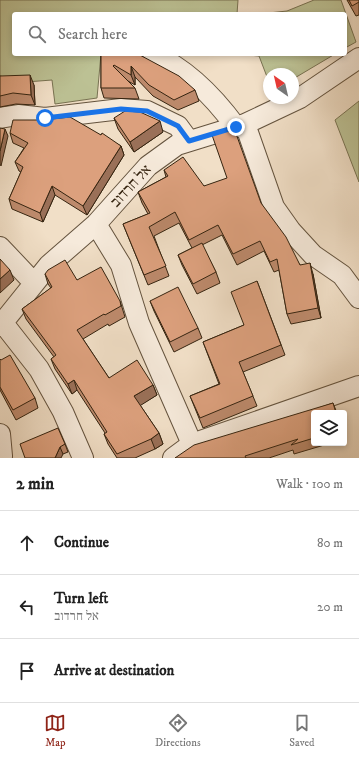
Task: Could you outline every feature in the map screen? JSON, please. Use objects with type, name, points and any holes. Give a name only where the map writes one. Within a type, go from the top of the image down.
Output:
[{"type":"street","points":[[158,56],[166,59],[195,81],[240,126],[274,206],[291,232],[313,255],[342,275],[359,298]]},
{"type":"street","name":"אל חרדוב","points":[[2,324],[49,265],[96,224],[148,166],[177,145],[240,126],[300,98],[359,58]]},
{"type":"street","points":[[0,118],[18,115],[45,118],[121,109],[147,111],[178,126],[189,141]]},
{"type":"street","points":[[96,224],[121,265],[139,323],[192,444]]},
{"type":"street","points":[[0,247],[34,284]]},
{"type":"street","points":[[2,324],[39,369],[63,412],[83,458]]},
{"type":"street","points":[[173,458],[192,444],[359,386]]},
{"type":"street","points":[[0,434],[2,456],[0,457]]},
{"type":"green space","points":[[0,0],[238,0],[237,12],[12,12],[12,56],[101,56],[97,98],[55,104],[52,80],[0,84]]},
{"type":"green space","points":[[314,0],[341,0],[345,12],[278,12],[287,11]]},
{"type":"green space","points":[[347,17],[356,42],[347,47]]},
{"type":"green space","points":[[259,56],[332,56],[299,75],[299,68],[264,68]]},
{"type":"green space","points":[[359,101],[359,182],[335,120]]},
{"type":"building","points":[[349,0],[359,0],[359,2],[352,6]]},
{"type":"building","points":[[101,56],[142,56],[179,76],[195,90],[174,100],[149,85],[131,66],[131,75],[114,65],[113,66],[135,88],[101,88]]},
{"type":"building","points":[[30,75],[31,95],[13,93],[0,96],[0,76]]},
{"type":"building","points":[[125,111],[140,112],[160,121],[130,142],[114,118]]},
{"type":"building","points":[[70,117],[101,135],[102,133],[121,146],[83,206],[52,186],[40,213],[9,199],[23,167],[15,162],[28,143],[10,133],[13,120],[43,120]]},
{"type":"building","points":[[0,128],[5,129],[0,151]]},
{"type":"building","points":[[234,128],[261,203],[286,237],[300,265],[310,263],[318,308],[287,314],[277,259],[270,262],[260,241],[233,254],[218,225],[189,240],[175,212],[149,227],[166,266],[144,275],[123,224],[150,213],[138,192],[168,176],[164,170],[183,157],[204,186],[227,178],[212,135]]},
{"type":"building","points":[[202,243],[216,272],[193,284],[178,255]]},
{"type":"building","points":[[0,259],[10,270],[0,279]]},
{"type":"building","points":[[65,260],[77,280],[101,267],[120,301],[121,306],[77,330],[109,378],[137,360],[153,385],[134,396],[159,433],[151,439],[117,454],[104,434],[107,432],[74,380],[68,384],[51,359],[56,355],[22,309],[52,287],[45,274],[48,270]]},
{"type":"building","points":[[257,281],[281,345],[239,362],[253,396],[200,418],[190,396],[220,384],[203,342],[244,325],[231,292]]},
{"type":"building","points":[[178,287],[198,328],[170,342],[150,301]]},
{"type":"building","points":[[10,355],[35,398],[13,410],[0,387],[0,359],[1,360]]},
{"type":"building","points":[[333,403],[335,410],[311,410],[311,439],[291,445],[298,439],[245,456],[246,458],[175,458],[194,445]]},
{"type":"building","points":[[58,428],[65,444],[60,447],[55,458],[25,458],[20,444]]},
{"type":"route","points":[[45,118],[121,109],[147,111],[178,126],[189,141],[236,127]]}]
